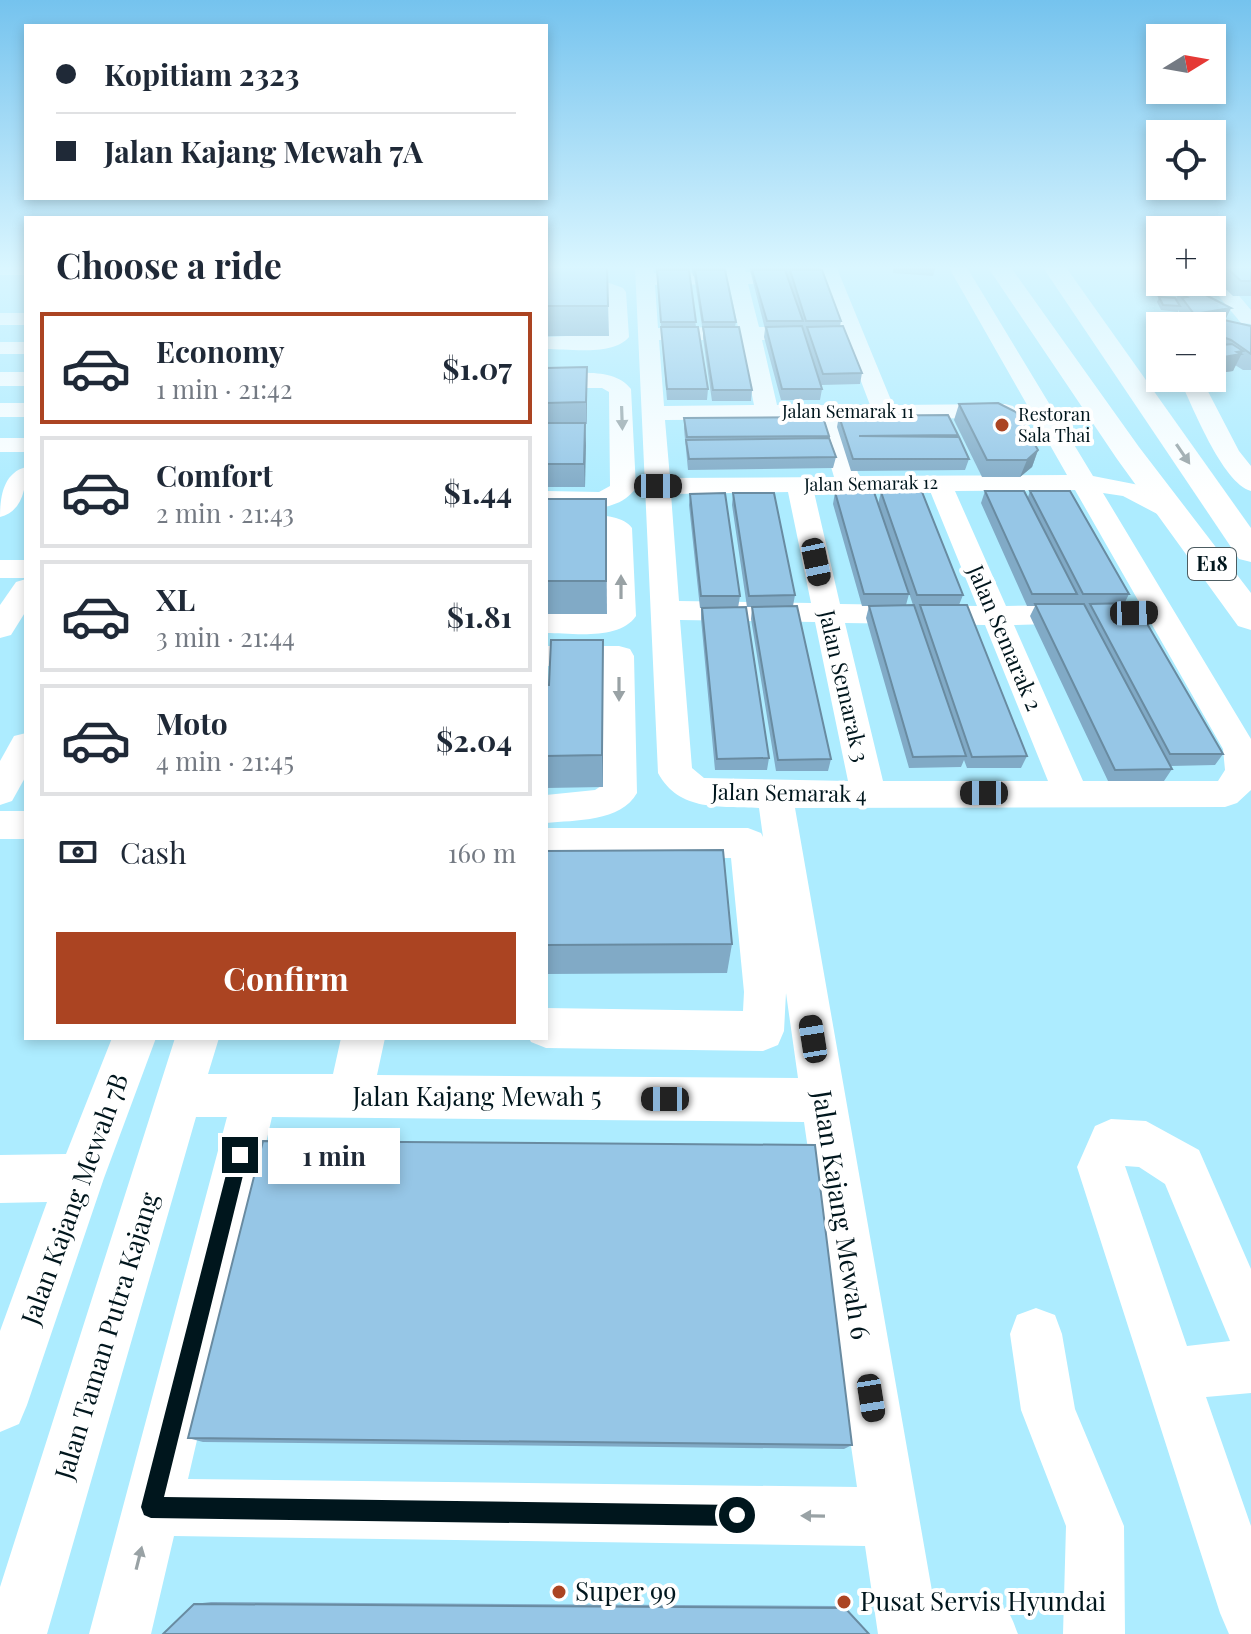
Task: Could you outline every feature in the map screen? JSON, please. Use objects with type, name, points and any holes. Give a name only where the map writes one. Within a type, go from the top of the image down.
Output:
[{"type":"highway","name":"E18","points":[[1051,342],[1128,453],[1251,618]]},
{"type":"highway","name":"E18","points":[[1106,342],[1251,552]]},
{"type":"street","points":[[548,343],[592,342]]},
{"type":"street","name":"Jalan Semarak 4","points":[[649,342],[675,773],[696,791],[775,795],[1225,794],[1239,785],[1245,767],[1240,749],[1146,613],[1084,482]]},
{"type":"street","points":[[752,342],[767,412]]},
{"type":"street","points":[[857,342],[884,412]]},
{"type":"street","points":[[1002,342],[1084,482]]},
{"type":"street","points":[[0,348],[24,348]]},
{"type":"street","points":[[0,379],[24,379]]},
{"type":"street","points":[[548,381],[610,382],[620,389],[623,418],[623,488],[620,493],[608,499],[548,499]]},
{"type":"street","points":[[1197,392],[1228,453],[1251,483]]},
{"type":"street","points":[[0,410],[24,410]]},
{"type":"street","name":"Jalan Semarak 11","points":[[654,413],[884,412],[1015,418],[1042,411]]},
{"type":"street","points":[[826,412],[849,484]]},
{"type":"street","points":[[0,445],[24,445]]},
{"type":"street","name":"Jalan Semarak 12","points":[[1084,482],[1114,473],[1128,453]]},
{"type":"street","points":[[1033,454],[1047,482]]},
{"type":"street","points":[[0,509],[15,481]]},
{"type":"street","name":"Jalan Semarak 12","points":[[658,486],[1084,482],[1130,490],[1172,511]]},
{"type":"street","name":"Jalan Semarak 2","points":[[939,483],[1071,793]]},
{"type":"street","name":"Jalan Semarak 3","points":[[799,484],[868,794]]},
{"type":"street","points":[[548,524],[611,524],[619,528],[621,616],[605,623],[548,623]]},
{"type":"street","points":[[0,569],[24,569]]},
{"type":"street","points":[[0,584],[24,586]]},
{"type":"street","points":[[0,628],[24,589]]},
{"type":"street","points":[[665,610],[996,616],[1101,614]]},
{"type":"street","points":[[548,656],[619,656],[619,793],[601,803],[570,809],[548,809]]},
{"type":"street","points":[[0,792],[24,749]]},
{"type":"street","name":"Jalan Kajang Mewah 6","points":[[775,795],[908,1626]]},
{"type":"street","points":[[0,825],[24,825]]},
{"type":"street","points":[[548,843],[748,843],[765,992],[763,1031],[548,1028]]},
{"type":"street","name":"Jalan Kajang Mewah 7B","points":[[0,1405],[80,1178],[133,1040]]},
{"type":"street","name":"Jalan Taman Putra Kajang","points":[[16,1634],[196,1040]]},
{"type":"street","points":[[350,1096],[363,1040]]},
{"type":"street","name":"Jalan Kajang Mewah 5","points":[[180,1095],[822,1100]]},
{"type":"street","points":[[120,1634],[255,1096]]},
{"type":"street","points":[[1251,1330],[1182,1167],[1146,1144],[1111,1142],[1101,1167],[1251,1613]]},
{"type":"street","points":[[0,1179],[80,1178]]},
{"type":"street","points":[[1036,1334],[1048,1410],[1095,1526],[1094,1634]]},
{"type":"street","points":[[1171,1374],[1251,1366]]},
{"type":"street","points":[[151,1507],[891,1517]]},
{"type":"street","points":[[908,1626],[979,1629],[987,1634]]},
{"type":"building","points":[[662,342],[700,342],[708,389],[667,389]]},
{"type":"building","points":[[705,342],[742,342],[752,390],[713,390]]},
{"type":"building","points":[[770,342],[807,342],[822,389],[782,389]]},
{"type":"building","points":[[812,342],[850,342],[862,373],[823,374]]},
{"type":"building","points":[[1234,342],[1251,342],[1251,354]]},
{"type":"building","points":[[1232,344],[1243,351],[1226,357],[1226,345]]},
{"type":"building","points":[[587,367],[586,402],[548,403],[548,368]]},
{"type":"building","points":[[998,403],[1016,412],[1038,450],[1027,460],[987,460],[959,404]]},
{"type":"building","points":[[948,415],[958,435],[859,436],[959,437],[969,459],[853,459],[839,416]]},
{"type":"building","points":[[823,417],[829,436],[687,437],[684,418]]},
{"type":"building","points":[[548,423],[585,423],[584,464],[548,464]]},
{"type":"building","points":[[829,438],[836,457],[689,459],[686,440]]},
{"type":"building","points":[[985,491],[1024,491],[1077,594],[1032,594]]},
{"type":"building","points":[[1030,491],[1070,491],[1129,594],[1083,594]]},
{"type":"building","points":[[835,492],[874,492],[909,594],[864,594]]},
{"type":"building","points":[[881,492],[922,492],[963,595],[917,595]]},
{"type":"building","points":[[725,493],[740,596],[701,596],[690,494]]},
{"type":"building","points":[[733,493],[774,493],[795,595],[749,596]]},
{"type":"building","points":[[548,499],[606,499],[606,581],[548,581]]},
{"type":"building","points":[[1135,603],[1223,754],[1170,754],[1090,604]]},
{"type":"building","points":[[1035,604],[1084,604],[1172,769],[1115,770]]},
{"type":"building","points":[[914,605],[966,756],[913,757],[869,606]]},
{"type":"building","points":[[920,605],[967,605],[1027,756],[972,757]]},
{"type":"building","points":[[797,606],[831,759],[778,760],[752,607]]},
{"type":"building","points":[[746,607],[769,758],[717,759],[702,608]]},
{"type":"building","points":[[551,640],[603,640],[602,755],[548,756]]},
{"type":"building","points":[[723,850],[732,944],[548,945],[548,851]]},
{"type":"building","points":[[263,1141],[815,1145],[852,1445],[188,1438]]},
{"type":"building","points":[[194,1604],[845,1608],[869,1634],[163,1634]]},
{"type":"place","name":"Restoran Sala Thai","points":[[1002,425]]},
{"type":"place","name":"Super 99","points":[[559,1592]]},
{"type":"place","name":"Pusat Servis Hyundai","points":[[844,1602]]},
{"type":"route","points":[[240,1155],[151,1507],[737,1515]]}]
